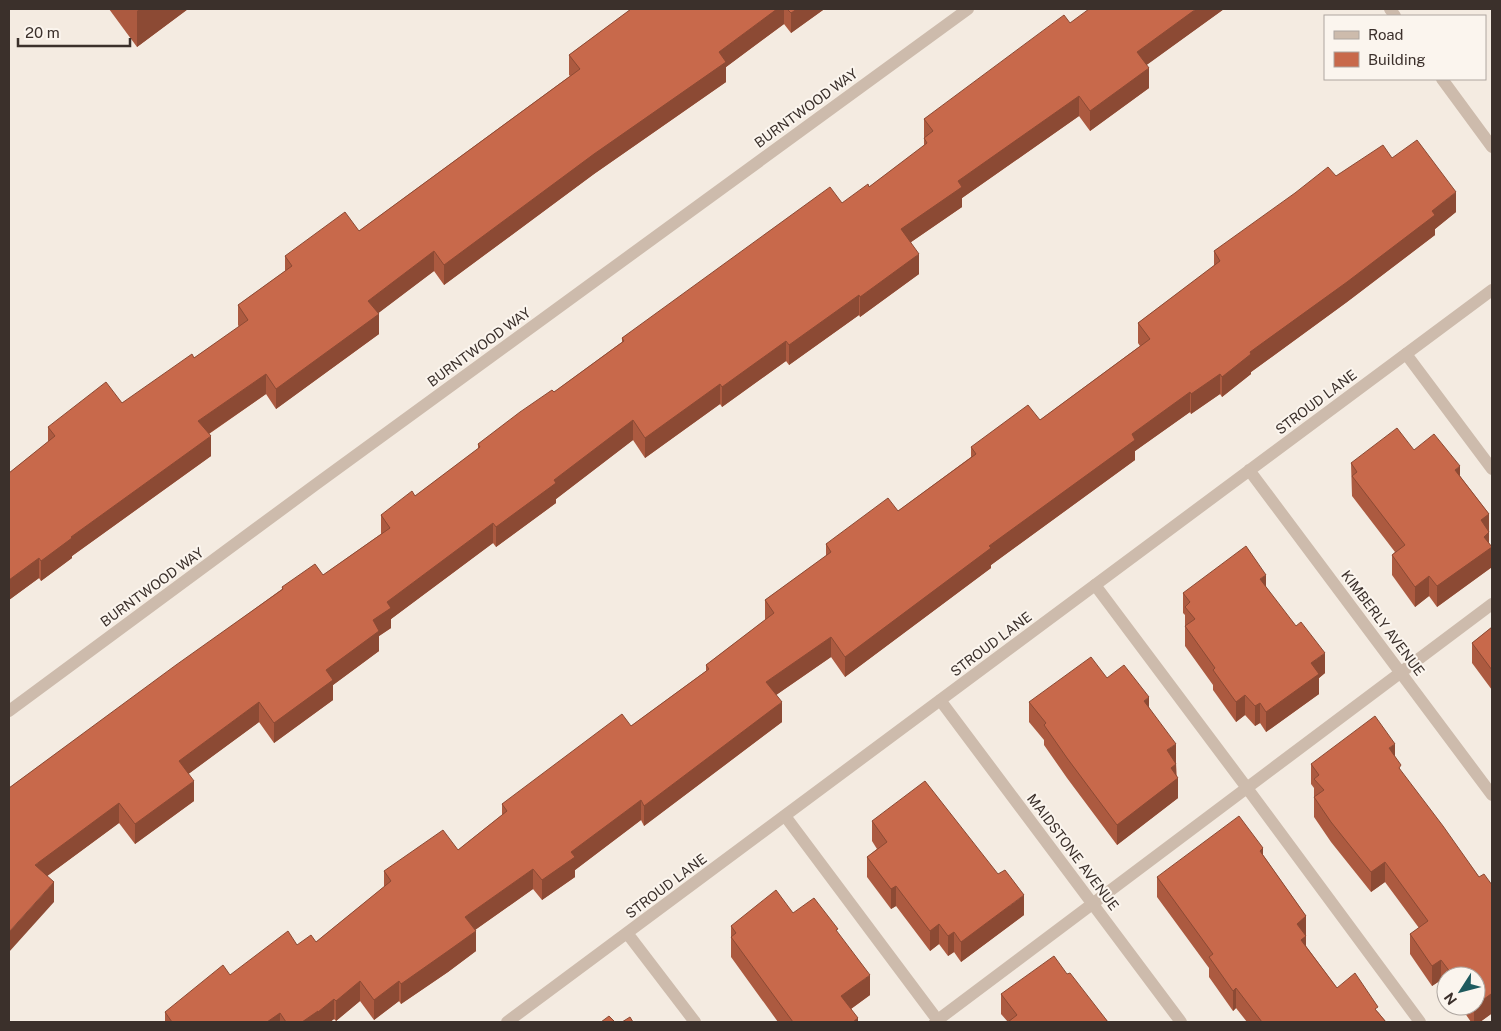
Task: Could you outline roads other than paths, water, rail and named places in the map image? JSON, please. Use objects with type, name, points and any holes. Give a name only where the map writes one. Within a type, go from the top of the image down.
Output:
[{"type":"street","name":"BURNTWOOD WAY","points":[[9,711],[323,479],[968,9]]},
{"type":"street","points":[[1443,80],[1492,147]]},
{"type":"street","name":"STROUD LANE","points":[[507,1022],[1492,290]]},
{"type":"street","points":[[1406,354],[1492,469]]},
{"type":"street","name":"KIMBERLY AVENUE","points":[[1249,470],[1492,795]]},
{"type":"street","points":[[1095,585],[1420,1022]]},
{"type":"street","points":[[785,816],[937,1022],[1492,604]]},
{"type":"street","name":"MAIDSTONE AVENUE","points":[[940,700],[1180,1022]]},
{"type":"street","points":[[628,933],[695,1022]]}]
